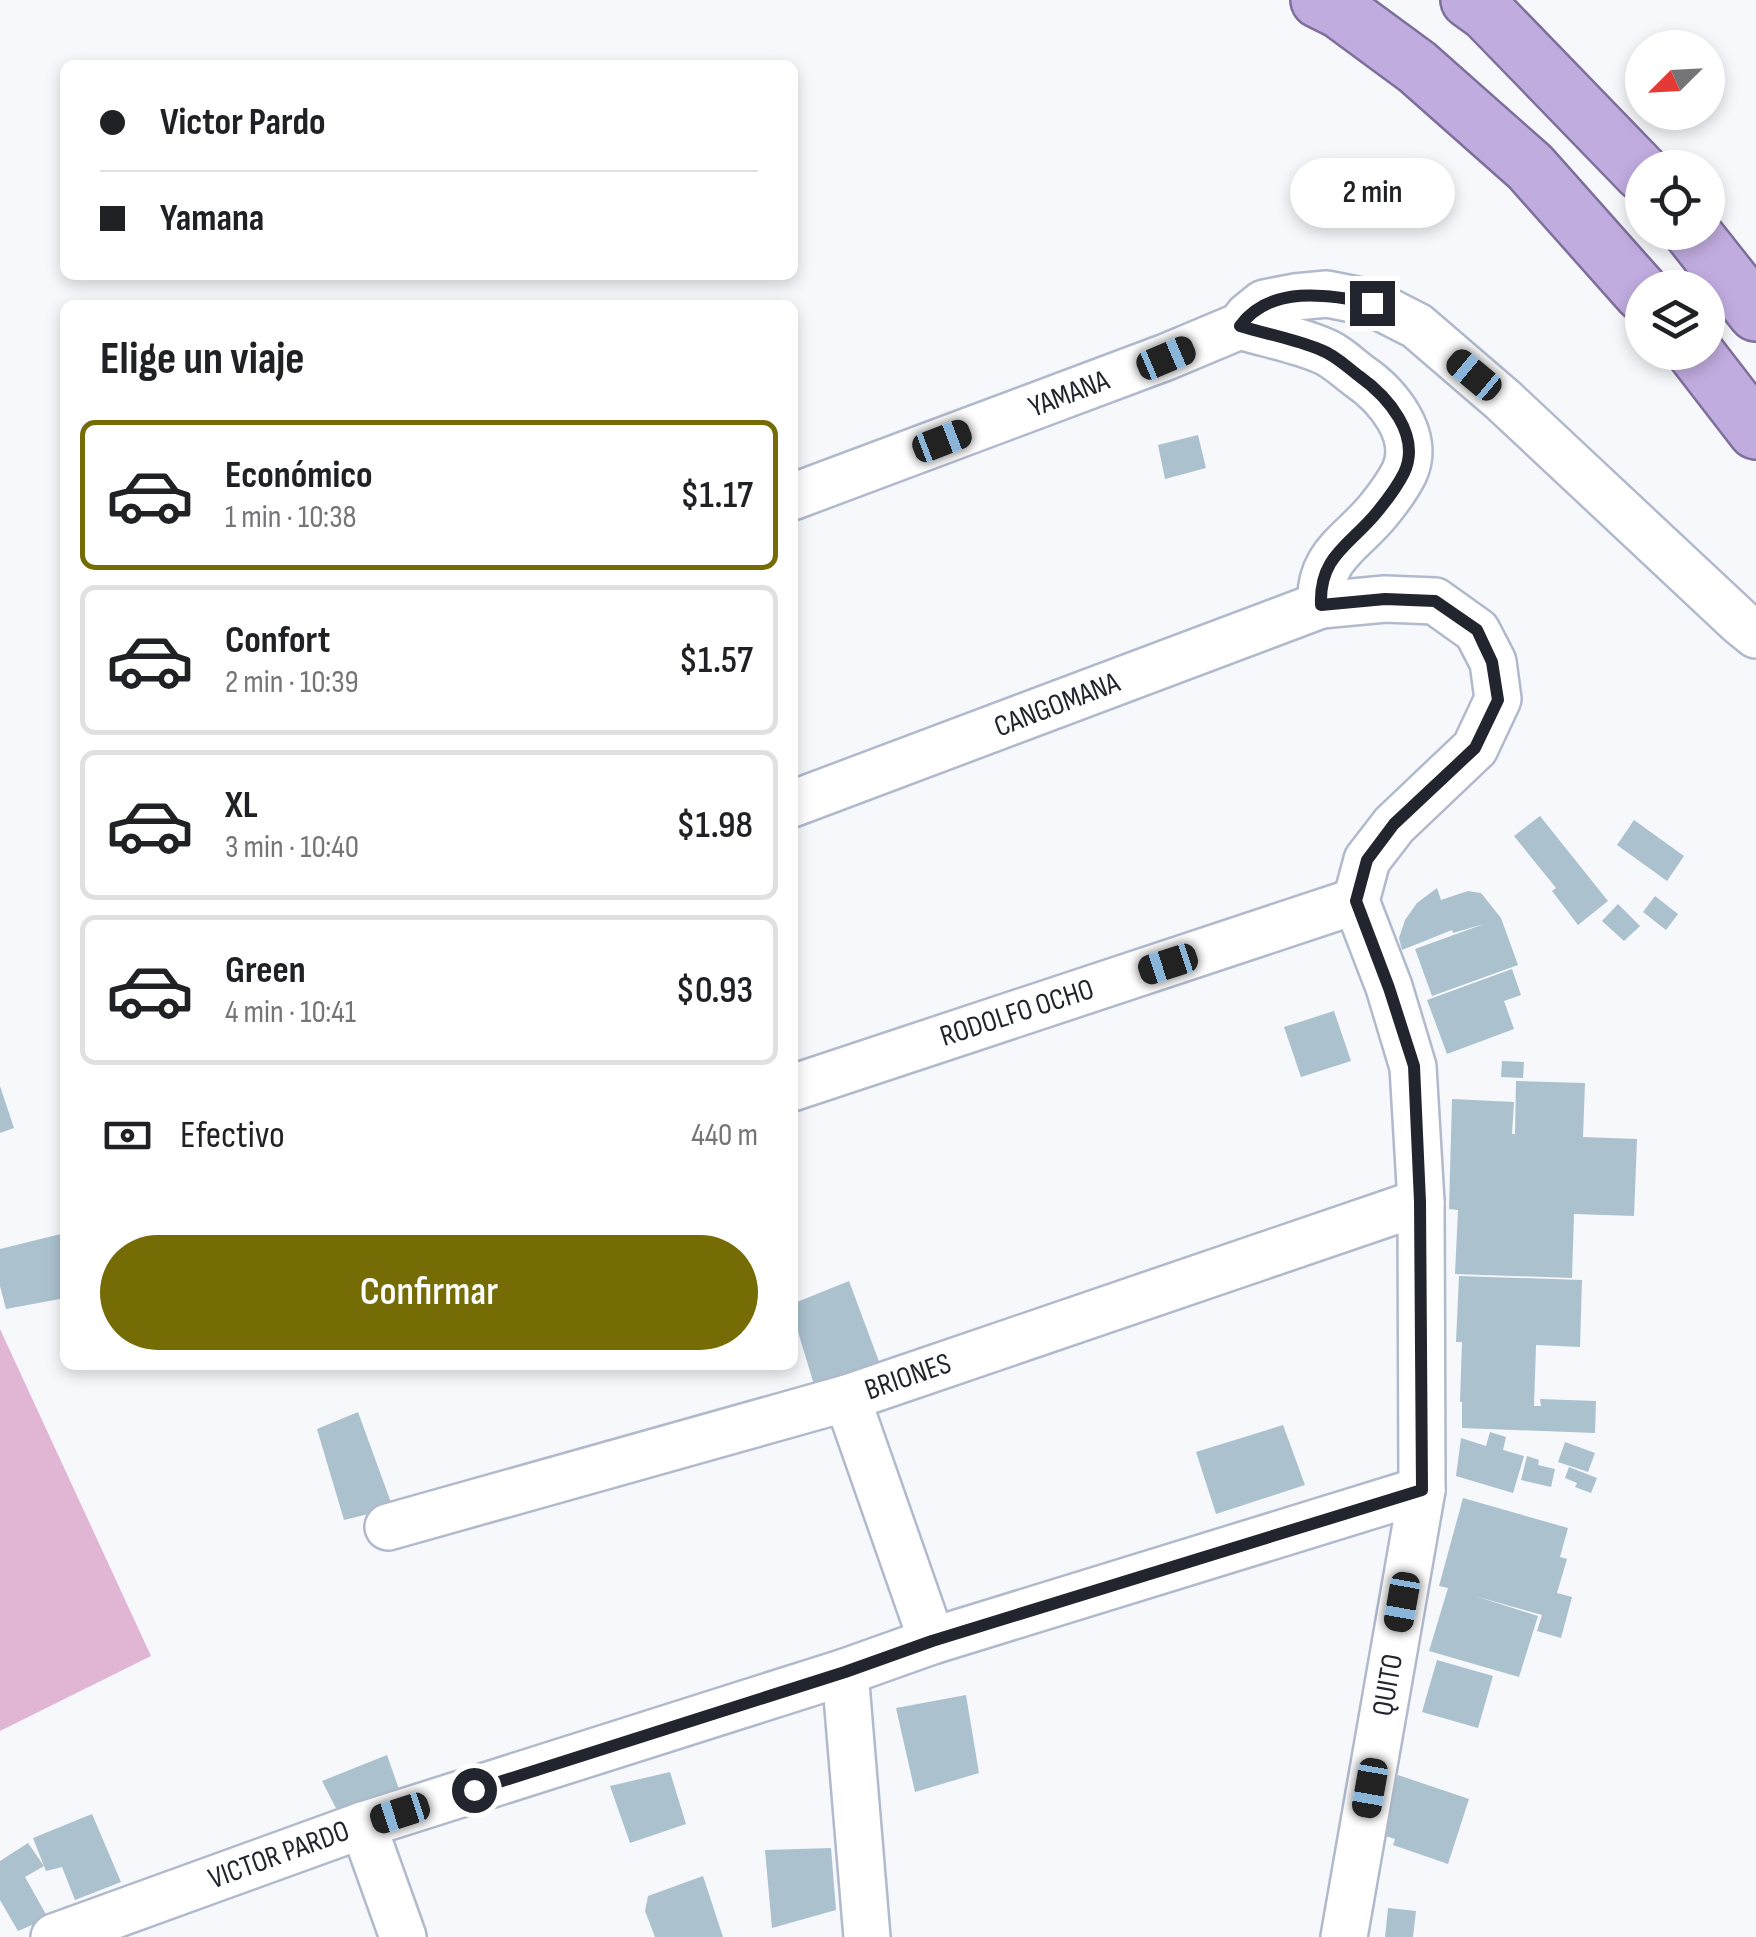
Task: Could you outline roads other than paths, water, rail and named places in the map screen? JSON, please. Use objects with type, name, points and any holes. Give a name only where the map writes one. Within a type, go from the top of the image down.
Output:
[{"type":"highway","points":[[1320,0],[1417,67],[1530,167],[1625,274]]},
{"type":"highway","points":[[1469,0],[1487,13],[1625,156]]},
{"type":"highway","points":[[1706,250],[1756,314]]},
{"type":"highway","points":[[1709,370],[1756,431]]},
{"type":"street","name":"YAMANA","points":[[798,495],[1166,358],[1240,326],[1264,303],[1327,294],[1372,303],[1417,326],[1503,400],[1756,635]]},
{"type":"street","points":[[1240,326],[1324,350],[1376,388],[1392,404],[1402,426],[1408,447],[1406,470],[1378,512],[1327,567],[1320,587],[1321,605],[1385,599],[1435,601],[1477,630],[1492,662],[1498,700],[1475,748],[1394,824],[1367,860],[1356,901]]},
{"type":"street","name":"CANGOMANA","points":[[798,802],[1321,605]]},
{"type":"street","name":"RODOLFO OCHO","points":[[798,1086],[1356,901]]},
{"type":"street","name":"QUITO","points":[[1344,1937],[1422,1490],[1420,1202],[1414,1066],[1356,901]]},
{"type":"street","name":"BRIONES","points":[[388,1527],[847,1398],[1420,1202]]},
{"type":"street","points":[[847,1398],[932,1641]]},
{"type":"street","name":"VICTOR PARDO","points":[[54,1937],[363,1825],[932,1641],[1422,1490]]},
{"type":"street","points":[[845,1672],[867,1937]]},
{"type":"street","points":[[363,1825],[403,1937]]}]
